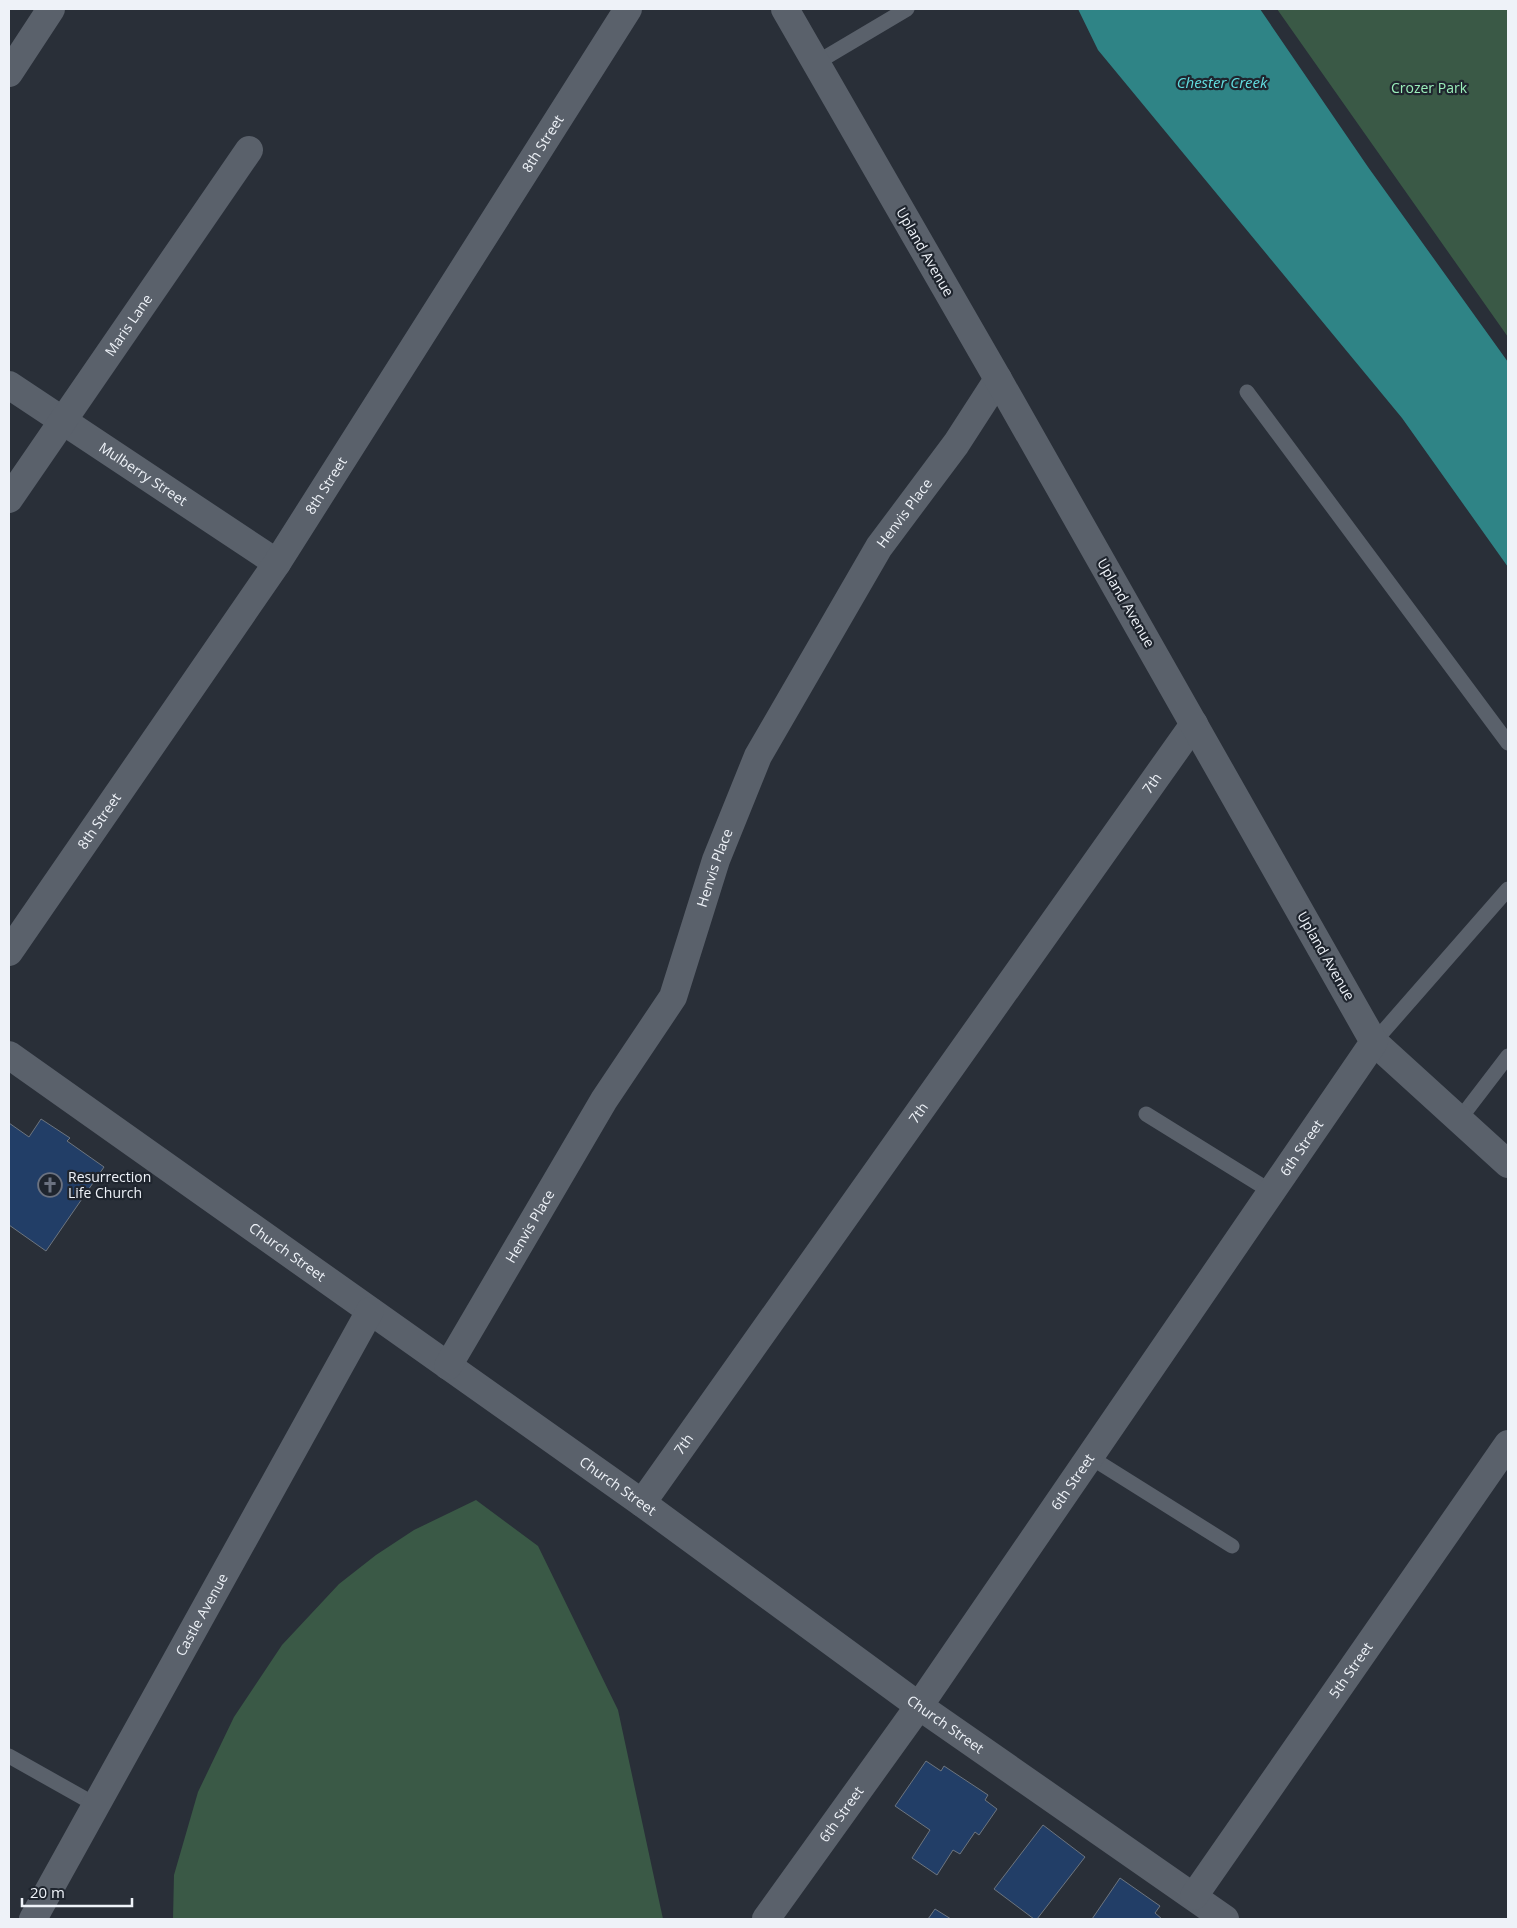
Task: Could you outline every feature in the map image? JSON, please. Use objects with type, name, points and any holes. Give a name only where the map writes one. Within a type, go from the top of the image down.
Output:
[{"type":"street","points":[[9,73],[51,9]]},
{"type":"street","name":"8th Street","points":[[9,952],[277,563],[628,9]]},
{"type":"street","name":"Upland Avenue","points":[[785,9],[998,378],[1374,1042],[1508,1164]]},
{"type":"street","name":"Maris Lane","points":[[9,499],[249,150]]},
{"type":"street","name":"Henvis Place","points":[[448,1366],[604,1100],[673,997],[716,860],[758,756],[879,547],[956,444],[998,378]]},
{"type":"street","name":"Mulberry Street","points":[[9,385],[277,563]]},
{"type":"street","name":"7th","points":[[642,1503],[1194,724]]},
{"type":"street","name":"6th Street","points":[[766,1919],[919,1706],[1374,1042]]},
{"type":"street","name":"Church Street","points":[[9,1055],[642,1503],[919,1706],[1225,1919]]},
{"type":"street","name":"Castle Avenue","points":[[33,1919],[370,1311]]},
{"type":"street","name":"5th Street","points":[[1194,1896],[1508,1444]]},
{"type":"lane","points":[[816,63],[907,9]]},
{"type":"lane","points":[[1247,392],[1508,743]]},
{"type":"lane","points":[[1374,1042],[1508,889]]},
{"type":"lane","points":[[1460,1120],[1508,1056]]},
{"type":"lane","points":[[1146,1114],[1272,1192]]},
{"type":"lane","points":[[1090,1457],[1232,1546]]},
{"type":"lane","points":[[9,1756],[96,1805]]},
{"type":"green space","name":"Crozer Park","points":[[1277,9],[1508,9],[1508,337]]},
{"type":"green space","points":[[476,1500],[538,1546],[618,1710],[663,1919],[173,1919],[174,1875],[198,1792],[234,1717],[282,1645],[339,1584],[376,1555],[414,1530]]},
{"type":"water","name":"Chester Creek","points":[[1078,9],[1260,9],[1368,167],[1508,362],[1508,567],[1402,418],[1098,50]]},
{"type":"building","name":"Resurrection Life Church","points":[[41,1119],[70,1138],[67,1141],[104,1167],[46,1251],[9,1225],[9,1123],[29,1137]]},
{"type":"building","points":[[926,1761],[941,1771],[944,1766],[988,1795],[985,1800],[997,1809],[979,1835],[975,1832],[960,1854],[953,1850],[937,1875],[912,1858],[930,1830],[895,1806]]},
{"type":"building","points":[[1043,1825],[1085,1857],[1037,1919],[1034,1919],[994,1889]]},
{"type":"building","points":[[1120,1878],[1160,1906],[1155,1913],[1162,1919],[1092,1919]]},
{"type":"building","points":[[935,1909],[951,1919],[928,1919]]},
{"type":"place","name":"Resurrection Life Church","points":[[50,1185]]}]
